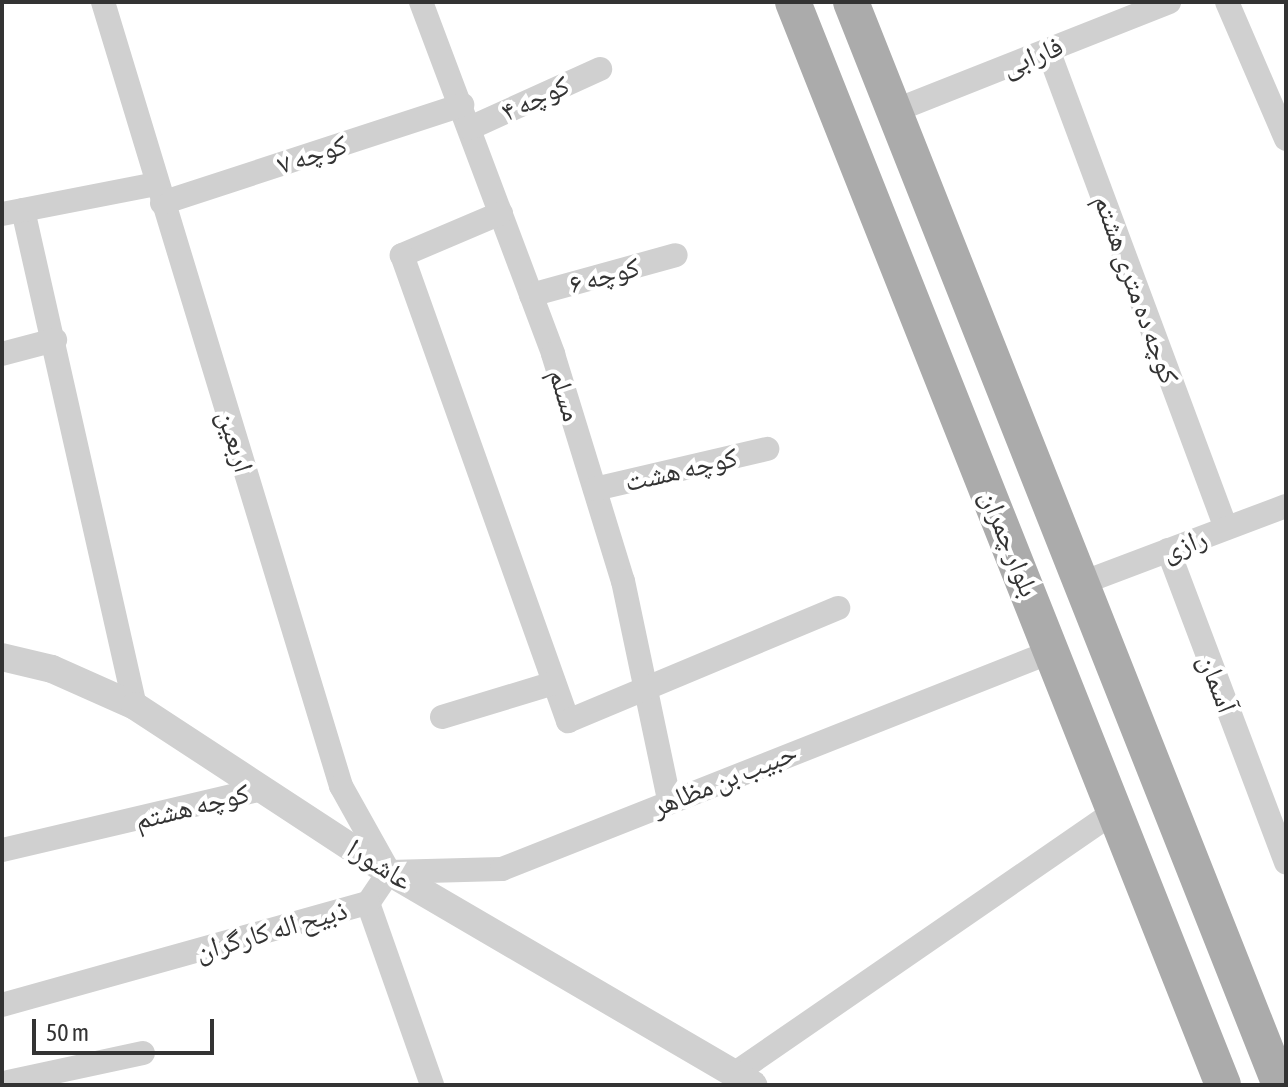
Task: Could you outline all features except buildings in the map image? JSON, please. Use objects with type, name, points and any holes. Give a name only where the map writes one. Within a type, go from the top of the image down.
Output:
[{"type":"main road","name":"بلوار چمران","points":[[793,2],[1223,1085]]},
{"type":"main road","name":"بلوار چمران","points":[[851,2],[1280,1085]]},
{"type":"street","name":"اربعین","points":[[103,2],[341,786],[389,872]]},
{"type":"street","name":"مسلم","points":[[421,2],[531,295],[595,489],[645,688],[669,800]]},
{"type":"street","name":"فارابی","points":[[894,111],[1048,50],[1141,7],[1169,2]]},
{"type":"street","points":[[1227,2],[1286,139]]},
{"type":"street","name":"کوچه ده متری هشتم","points":[[1048,50],[1226,528]]},
{"type":"street","name":"کوچه ۴","points":[[470,128],[600,69]]},
{"type":"street","name":"کوچه ۷","points":[[12,212],[159,194],[462,105]]},
{"type":"street","points":[[12,212],[55,340],[135,706]]},
{"type":"street","points":[[501,213],[402,255],[568,721],[838,608]]},
{"type":"street","name":"کوچه ۶","points":[[531,295],[676,255]]},
{"type":"street","points":[[2,354],[55,340]]},
{"type":"street","name":"کوچه هشت","points":[[595,489],[767,449]]},
{"type":"street","name":"رازی","points":[[1082,583],[1286,506]]},
{"type":"street","name":"آسمان","points":[[1168,550],[1277,812],[1286,862]]},
{"type":"street","name":"حبیب بن مظاهر","points":[[389,872],[502,869],[669,800],[1053,651]]},
{"type":"street","name":"عاشورا","points":[[2,657],[52,669],[135,706],[389,872],[743,1079]]},
{"type":"street","points":[[442,717],[554,683]]},
{"type":"street","name":"کوچه هشتم","points":[[2,850],[263,789]]},
{"type":"street","points":[[743,1079],[1116,810]]},
{"type":"street","points":[[389,872],[368,903],[432,1085]]},
{"type":"street","name":"ذبیح اله کارگران","points":[[2,1005],[368,903]]},
{"type":"street","points":[[6,1076],[143,1053]]}]
